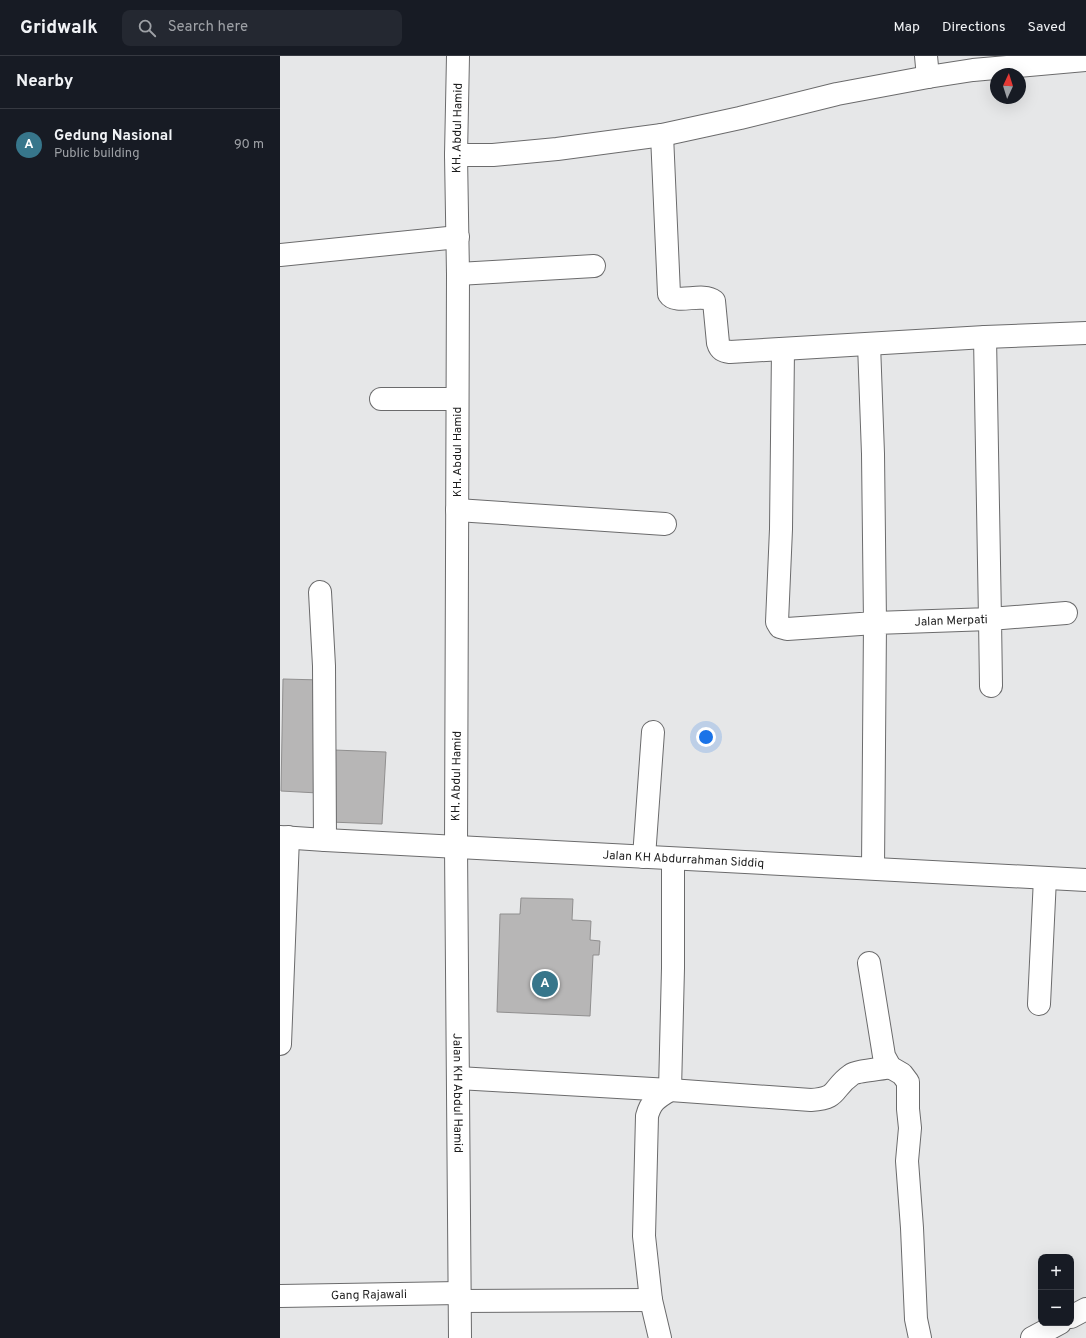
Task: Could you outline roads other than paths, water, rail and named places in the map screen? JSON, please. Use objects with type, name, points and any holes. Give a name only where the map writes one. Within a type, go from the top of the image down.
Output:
[{"type":"street","name":"KH. Abdul Hamid","points":[[456,847],[458,237],[456,155],[458,56]]},
{"type":"street","points":[[456,155],[522,153],[662,135],[740,118],[837,94],[927,66],[973,70],[1086,60]]},
{"type":"street","points":[[662,135],[669,294],[670,297],[675,299],[706,297],[714,301],[718,343],[720,349],[722,350],[730,352],[985,337],[1086,333]]},
{"type":"street","points":[[280,254],[458,237]]},
{"type":"street","points":[[458,274],[594,266]]},
{"type":"street","name":"Jalan Merpati","points":[[782,349],[780,528],[777,622],[780,627],[787,629],[875,623],[990,619],[985,337]]},
{"type":"street","points":[[868,344],[873,454],[875,623],[873,868]]},
{"type":"street","points":[[381,399],[457,399]]},
{"type":"street","points":[[457,510],[665,524]]},
{"type":"street","points":[[320,592],[324,666],[325,840]]},
{"type":"street","points":[[992,686],[990,619],[1066,613]]},
{"type":"street","points":[[644,857],[653,732]]},
{"type":"street","points":[[280,1044],[284,837]]},
{"type":"street","name":"Jalan KH Abdurrahman Siddiq","points":[[284,837],[1086,880]]},
{"type":"street","name":"Jalan KH Abdul Hamid","points":[[456,847],[460,1338]]},
{"type":"street","points":[[670,1090],[673,968],[673,859]]},
{"type":"street","points":[[1039,1004],[1045,878]]},
{"type":"street","points":[[869,963],[884,1056],[890,1067],[902,1074],[908,1082],[910,1128],[907,1161],[916,1319],[920,1338]]},
{"type":"street","points":[[458,1078],[670,1090],[811,1100],[825,1099],[833,1095],[840,1085],[852,1074],[890,1067]]},
{"type":"street","points":[[660,1338],[651,1300],[644,1236],[647,1116],[649,1108],[654,1100],[670,1090]]},
{"type":"street","name":"Gang Rajawali","points":[[280,1296],[651,1300]]},
{"type":"street","points":[[1074,1315],[1086,1309]]},
{"type":"street","points":[[1032,1338],[1054,1326]]},
{"type":"place","name":"Gedung Nasional","points":[[545,984]]}]
